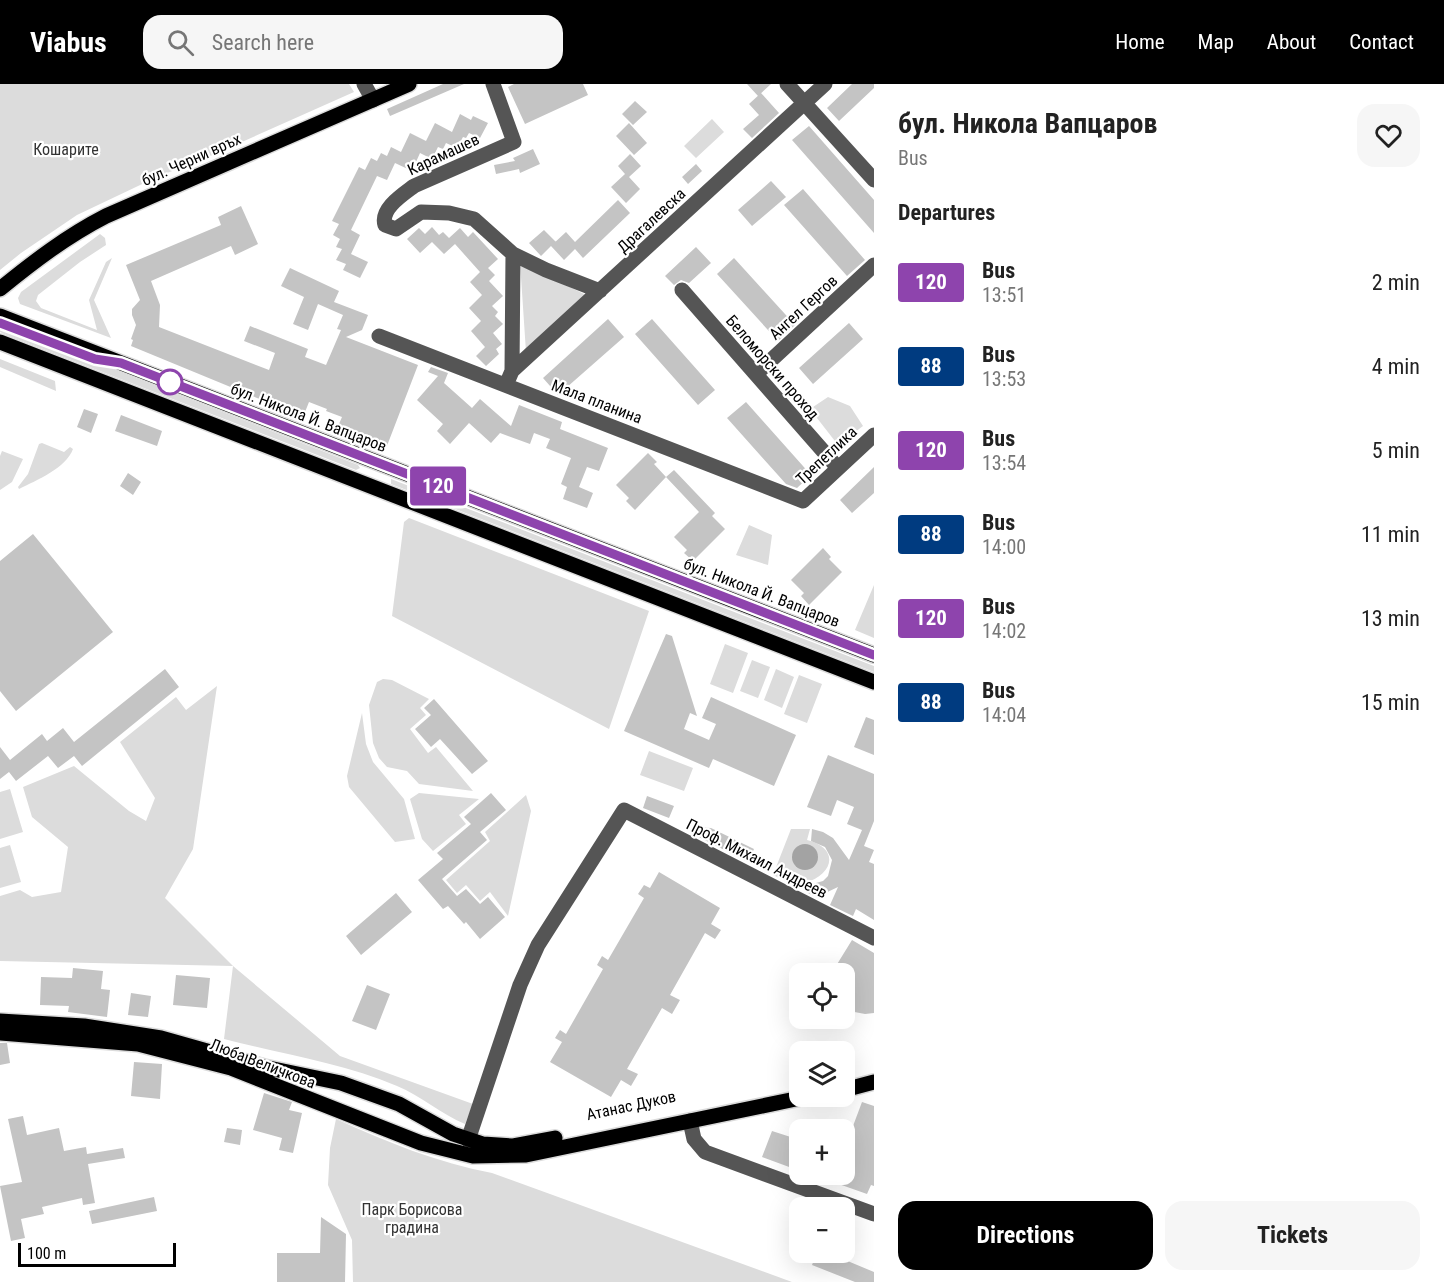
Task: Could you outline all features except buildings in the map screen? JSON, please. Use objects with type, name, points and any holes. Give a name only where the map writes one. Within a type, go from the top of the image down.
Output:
[{"type":"main road","name":"бул. Черни връх","points":[[0,289],[75,234],[106,216],[409,84]]},
{"type":"main road","name":"бул. Никола Й. Вапцаров","points":[[0,316],[874,655]]},
{"type":"main road","points":[[0,342],[874,682]]},
{"type":"main road","points":[[372,486],[380,464]]},
{"type":"main road","name":"Люба Величкова","points":[[0,1021],[84,1026],[161,1038],[264,1066],[342,1083],[399,1104],[468,1140]]},
{"type":"main road","name":"Люба Величкова","points":[[0,1033],[117,1042],[157,1048],[231,1068],[422,1143],[473,1156],[507,1157]]},
{"type":"main road","points":[[855,1076],[874,1072]]},
{"type":"main road","points":[[855,1087],[874,1082]]},
{"type":"main road","name":"Атанас Дуков","points":[[468,1140],[492,1146],[512,1146],[598,1131],[789,1090]]},
{"type":"main road","points":[[364,1120],[358,1114],[358,1104],[366,1094],[374,1094]]},
{"type":"main road","name":"Атанас Дуков","points":[[507,1157],[789,1100]]},
{"type":"main road","points":[[422,1143],[430,1142],[435,1137],[436,1132],[431,1122]]},
{"type":"street","points":[[364,84],[373,99]]},
{"type":"street","name":"Карамашев","points":[[493,84],[514,141],[414,186],[399,197],[385,213],[383,220],[385,225],[396,229],[421,212],[449,213],[474,219],[513,254],[546,270],[600,291]]},
{"type":"street","points":[[787,84],[874,180]]},
{"type":"street","name":"Драгалевска","points":[[509,378],[825,84]]},
{"type":"street","points":[[509,378],[513,254]]},
{"type":"street","name":"Ангел Гергов","points":[[756,374],[874,265]]},
{"type":"street","name":"Беломорски проход","points":[[682,290],[838,468]]},
{"type":"street","name":"Мала планина","points":[[379,336],[509,378],[803,501]]},
{"type":"street","name":"Трепетлика","points":[[803,501],[874,435]]},
{"type":"street","name":"Проф. Михаил Андреев","points":[[468,1140],[520,985],[538,945],[624,810],[874,938]]},
{"type":"street","points":[[690,1121],[694,1139],[705,1152],[874,1214]]},
{"type":"green space","name":"Кошарите","points":[[0,84],[349,84],[354,92],[208,157],[157,177],[77,215],[0,270]]},
{"type":"green space","points":[[712,119],[724,132],[696,158],[684,146]]},
{"type":"green space","points":[[100,234],[105,238],[106,245],[38,295],[36,301],[41,308],[97,330],[89,300],[106,262],[112,258],[94,300],[111,338],[20,304],[18,298],[21,292]]},
{"type":"green space","points":[[520,262],[590,297],[526,352]]},
{"type":"green space","points":[[0,325],[358,465],[360,468],[356,470],[4,334],[0,332]]},
{"type":"green space","points":[[0,359],[55,381],[56,391],[0,367]]},
{"type":"green space","points":[[828,397],[850,406],[863,426],[838,445],[810,409]]},
{"type":"green space","points":[[42,443],[64,452],[70,447],[73,449],[58,468],[19,489],[18,487],[28,474],[39,444]]},
{"type":"green space","points":[[2,451],[23,459],[12,482],[0,490],[0,456]]},
{"type":"green space","points":[[391,479],[874,666],[874,672],[391,484]]},
{"type":"green space","points":[[409,518],[649,611],[609,729],[392,616],[404,522]]},
{"type":"green space","points":[[749,525],[772,535],[768,565],[736,555]]},
{"type":"green space","points":[[874,585],[874,638],[855,630]]},
{"type":"green space","points":[[725,644],[748,653],[733,693],[710,684]]},
{"type":"green space","points":[[752,660],[770,667],[758,698],[740,691]]},
{"type":"green space","points":[[776,669],[794,677],[782,708],[764,700]]},
{"type":"green space","points":[[799,675],[822,684],[807,723],[784,714]]},
{"type":"green space","points":[[383,679],[392,680],[429,699],[420,708],[426,715],[410,729],[428,753],[436,747],[473,791],[419,784],[407,771],[387,767],[379,758],[373,743],[369,705],[377,682]]},
{"type":"green space","points":[[217,686],[193,849],[165,898],[233,966],[0,961],[0,896],[20,890],[32,897],[61,892],[68,847],[32,817],[23,787],[74,766],[129,811],[146,821],[155,798],[120,742],[176,697],[186,710]]},
{"type":"green space","points":[[362,713],[366,744],[373,762],[404,799],[415,839],[395,842],[349,787],[347,776]]},
{"type":"green space","points":[[649,751],[693,768],[684,791],[640,775]]},
{"type":"green space","points":[[10,789],[23,832],[0,839],[0,792]]},
{"type":"green space","points":[[419,793],[479,799],[459,815],[466,824],[433,851],[422,839],[410,799]]},
{"type":"green space","points":[[526,795],[531,811],[508,916],[490,892],[480,901],[466,885],[457,893],[446,880],[490,841],[485,832]]},
{"type":"green space","points":[[791,829],[810,829],[807,840],[825,849],[828,855],[827,868],[822,874],[804,883],[802,889],[773,875]]},
{"type":"green space","points":[[10,845],[21,882],[0,888],[0,848]]},
{"type":"green space","points":[[233,966],[340,1056],[473,1104],[465,1124],[406,1090],[376,1078],[334,1065],[224,1039]]},
{"type":"green space","name":"Парк Борисова градина","points":[[336,1119],[413,1151],[452,1164],[492,1173],[792,1282],[353,1282],[352,1240],[328,1185],[330,1148]]},
{"type":"shaded area","points":[[805,844],[814,848],[818,857],[814,866],[805,870],[796,866],[792,857],[796,848]]},
{"type":"tram line","points":[[0,293],[52,253],[107,218],[415,84]]},
{"type":"bus line","name":"120","points":[[0,323],[95,359],[121,363],[874,655]]}]
